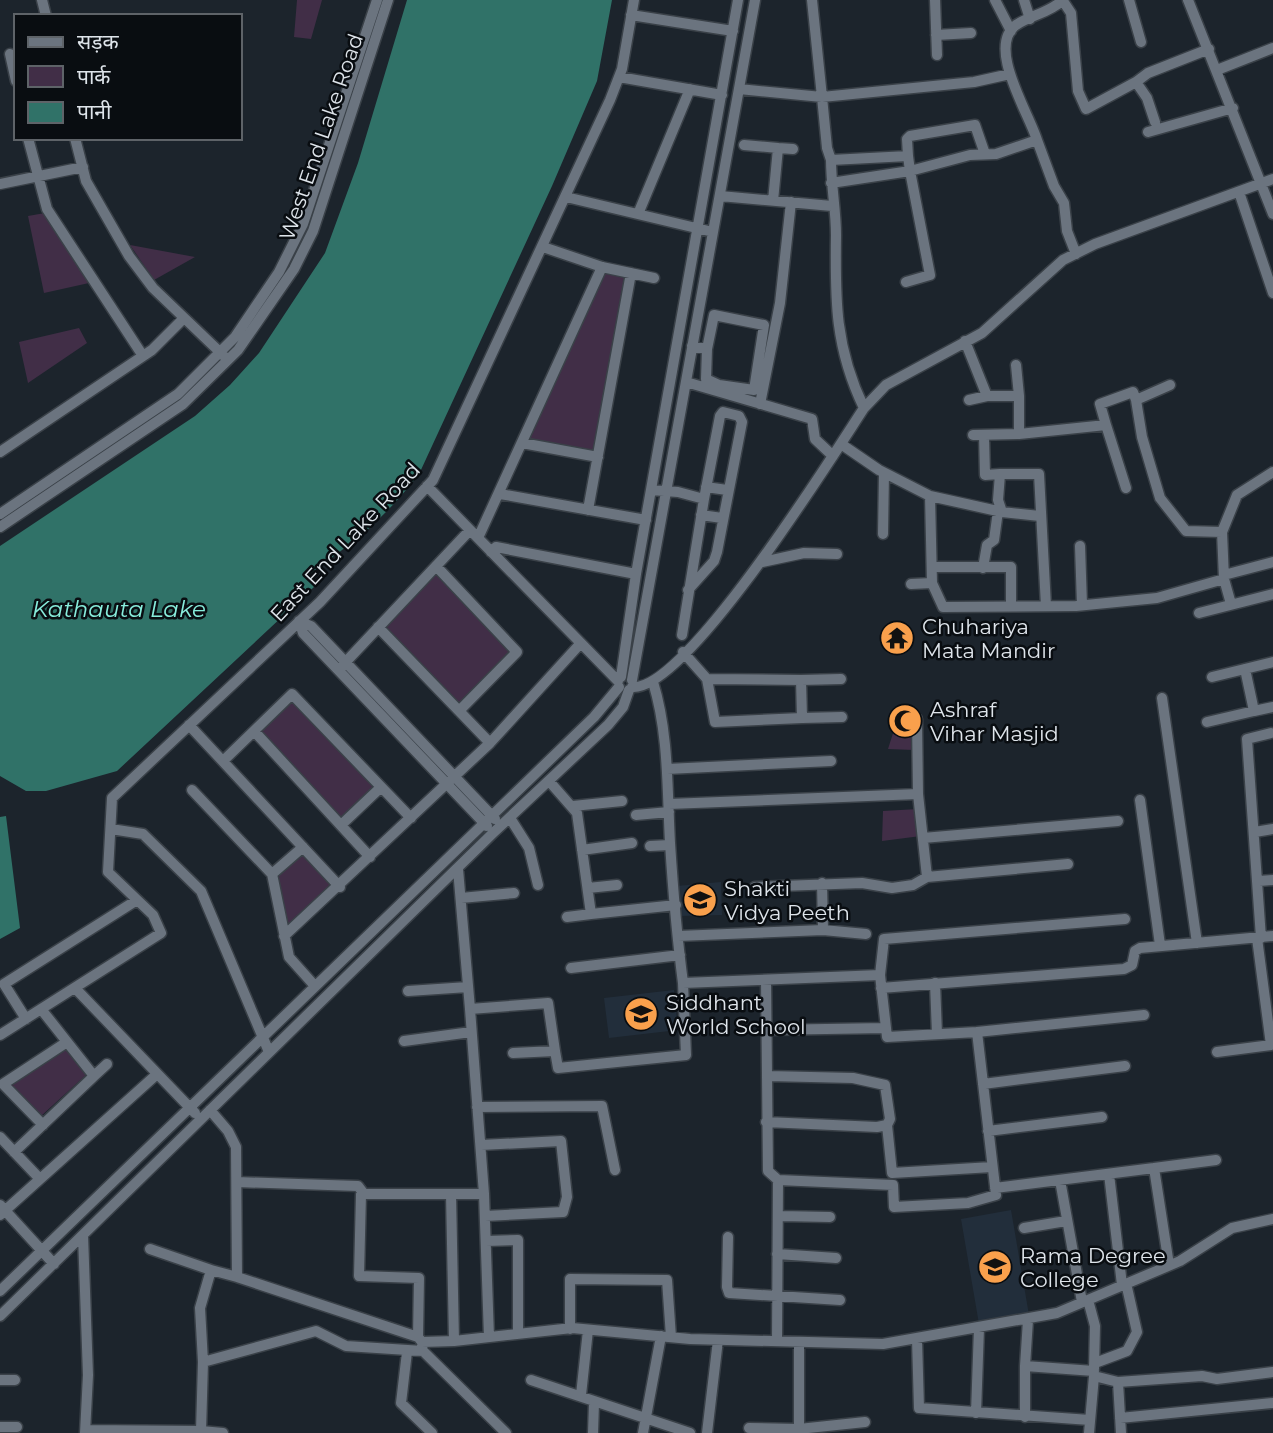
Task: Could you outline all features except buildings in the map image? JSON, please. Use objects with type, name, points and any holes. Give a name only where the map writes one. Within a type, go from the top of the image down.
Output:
[{"type":"street","name":"West End Lake Road","points":[[0,514],[178,394],[225,357],[278,274],[303,224],[377,0]]},
{"type":"street","name":"West End Lake Road","points":[[0,527],[183,404],[225,357],[293,269],[313,230],[387,0]]},
{"type":"street","name":"East End Lake Road","points":[[75,988],[161,933],[153,915],[108,872],[112,798],[299,621],[428,486],[465,415],[619,76],[634,0]]},
{"type":"street","points":[[0,1316],[608,725],[623,707],[636,574],[738,0]]},
{"type":"street","points":[[0,1292],[625,684],[670,492],[692,346],[755,0]]},
{"type":"street","points":[[812,0],[827,148],[831,160],[832,206],[836,233],[834,296],[851,382],[864,408]]},
{"type":"street","points":[[935,0],[937,55]]},
{"type":"street","points":[[995,0],[1011,30],[1004,59],[1054,186],[1061,196],[1067,231],[1076,254]]},
{"type":"street","points":[[1024,0],[1030,19]]},
{"type":"street","points":[[1129,0],[1141,42]]},
{"type":"street","points":[[1188,0],[1234,108],[1273,214]]},
{"type":"street","points":[[1011,30],[1048,12],[1063,1],[1071,13],[1078,91],[1086,109],[1149,74],[1209,49]]},
{"type":"street","points":[[631,15],[733,31]]},
{"type":"street","points":[[936,35],[971,33]]},
{"type":"street","points":[[1217,70],[1273,48]]},
{"type":"street","points":[[9,55],[14,74]]},
{"type":"street","points":[[739,89],[822,97],[975,82],[1010,74]]},
{"type":"street","points":[[619,76],[722,95]]},
{"type":"street","points":[[1136,82],[1147,98],[1154,122]]},
{"type":"street","points":[[638,214],[690,89]]},
{"type":"street","points":[[1148,132],[1234,108]]},
{"type":"street","points":[[906,282],[930,275],[910,171],[907,139],[910,136],[975,125],[985,154]]},
{"type":"street","points":[[28,140],[36,177],[47,209],[143,356]]},
{"type":"street","points":[[76,140],[86,181],[129,256],[183,319],[225,357]]},
{"type":"street","points":[[831,183],[910,171],[970,155],[1027,146],[1037,140]]},
{"type":"street","points":[[744,145],[793,149]]},
{"type":"street","points":[[773,201],[778,148]]},
{"type":"street","points":[[831,160],[908,156]]},
{"type":"street","points":[[0,184],[83,167]]},
{"type":"street","points":[[428,486],[580,644],[625,684],[653,682],[715,620],[762,562],[864,408],[886,385],[982,333],[1045,275],[1076,254],[1273,179]]},
{"type":"street","points":[[1239,192],[1273,293]]},
{"type":"street","points":[[720,196],[832,206]]},
{"type":"street","points":[[566,197],[713,232]]},
{"type":"street","points":[[760,404],[780,303],[791,202]]},
{"type":"street","points":[[542,247],[602,267],[654,278]]},
{"type":"street","points":[[478,538],[602,267]]},
{"type":"street","points":[[588,510],[631,273]]},
{"type":"street","points":[[714,316],[764,325],[754,390],[719,385],[706,379],[707,349],[714,316]]},
{"type":"street","points":[[0,452],[143,356],[183,319]]},
{"type":"street","points":[[965,341],[987,396]]},
{"type":"street","points":[[692,346],[707,349]]},
{"type":"street","points":[[1016,365],[1019,434]]},
{"type":"street","points":[[686,382],[812,419],[815,439],[833,456]]},
{"type":"street","points":[[1136,400],[1170,385]]},
{"type":"street","points":[[1126,488],[1100,404],[1133,392],[1142,437],[1160,498],[1186,531],[1222,532]]},
{"type":"street","points":[[969,400],[987,396],[1019,396]]},
{"type":"street","points":[[682,635],[688,590],[706,487],[723,412],[739,416],[741,422],[714,561],[688,590]]},
{"type":"street","points":[[973,435],[1019,434],[1106,425]]},
{"type":"street","points":[[984,435],[985,475],[1039,474],[1046,606]]},
{"type":"street","points":[[522,443],[597,457]]},
{"type":"street","points":[[841,444],[884,473],[930,496],[1000,511],[1040,516]]},
{"type":"street","points":[[1231,604],[1224,577],[1222,532],[1237,495],[1273,472]]},
{"type":"street","points":[[883,534],[884,473]]},
{"type":"street","points":[[983,568],[987,545],[994,540],[1000,511],[1000,474]]},
{"type":"street","points":[[706,487],[727,490]]},
{"type":"street","points":[[651,491],[704,499]]},
{"type":"street","points":[[500,494],[646,520]]},
{"type":"street","points":[[930,496],[932,583],[943,607],[1046,606],[1157,598],[1273,562]]},
{"type":"street","points":[[701,515],[722,518]]},
{"type":"street","points":[[341,666],[470,530]]},
{"type":"street","points":[[1080,546],[1082,604]]},
{"type":"street","points":[[491,552],[496,547],[636,574]]},
{"type":"street","points":[[762,562],[804,553],[837,554]]},
{"type":"street","points":[[436,566],[517,652],[459,711]]},
{"type":"street","points":[[932,568],[1011,568],[1011,607]]},
{"type":"street","points":[[911,584],[932,583]]},
{"type":"street","points":[[1199,613],[1273,594]]},
{"type":"street","points":[[299,621],[303,633],[341,666],[497,830]]},
{"type":"street","points":[[378,627],[490,743]]},
{"type":"street","points":[[284,936],[340,887],[490,743],[580,644]]},
{"type":"street","points":[[683,652],[707,679],[715,722],[842,717]]},
{"type":"street","points":[[1212,677],[1273,662]]},
{"type":"street","points":[[1245,669],[1254,710]]},
{"type":"street","points":[[707,679],[841,679]]},
{"type":"street","points":[[801,680],[802,718]]},
{"type":"street","points":[[470,1009],[548,1003],[558,1068],[686,1055],[667,769],[660,705],[653,682]]},
{"type":"street","points":[[223,761],[292,694],[411,818]]},
{"type":"street","points":[[1162,698],[1197,943]]},
{"type":"street","points":[[1207,722],[1273,707]]},
{"type":"street","points":[[917,719],[918,794],[927,877]]},
{"type":"street","points":[[189,725],[340,887]]},
{"type":"street","points":[[254,731],[370,857]]},
{"type":"street","points":[[1217,1052],[1272,1044],[1261,970],[1259,881],[1247,739],[1271,733]]},
{"type":"street","points":[[667,769],[831,761]]},
{"type":"street","points":[[549,781],[577,813],[591,914]]},
{"type":"street","points":[[341,825],[381,787]]},
{"type":"street","points":[[192,790],[272,874],[289,957],[314,985]]},
{"type":"street","points":[[636,815],[669,808],[918,794]]},
{"type":"street","points":[[1140,800],[1160,945]]},
{"type":"street","points":[[573,806],[622,801]]},
{"type":"street","points":[[510,818],[529,848],[538,885]]},
{"type":"street","points":[[923,838],[1118,821]]},
{"type":"street","points":[[111,829],[143,834],[201,891],[269,1052]]},
{"type":"street","points":[[1255,832],[1273,830]]},
{"type":"street","points":[[582,850],[632,843]]},
{"type":"street","points":[[650,846],[670,845]]},
{"type":"street","points":[[272,874],[303,847]]},
{"type":"street","points":[[755,887],[862,883],[892,888],[913,885],[927,877],[1068,864]]},
{"type":"street","points":[[458,869],[481,1145],[489,1337]]},
{"type":"street","points":[[1259,881],[1273,880]]},
{"type":"street","points":[[822,883],[823,930]]},
{"type":"street","points":[[588,888],[617,885]]},
{"type":"street","points":[[461,898],[514,892]]},
{"type":"street","points":[[26,1019],[4,984],[137,900]]},
{"type":"street","points":[[567,917],[676,905]]},
{"type":"street","points":[[1125,919],[884,939],[880,975],[887,1037],[977,1032],[1144,1015]]},
{"type":"street","points":[[678,936],[823,930],[866,934]]},
{"type":"street","points":[[881,988],[1124,969],[1132,965],[1135,951],[1140,948],[1273,936]]},
{"type":"street","points":[[571,968],[680,956]]},
{"type":"street","points":[[1261,970],[1273,969]]},
{"type":"street","points":[[683,983],[880,975]]},
{"type":"street","points":[[766,980],[768,1171],[778,1180],[893,1185]]},
{"type":"street","points":[[935,983],[937,1034]]},
{"type":"street","points":[[408,991],[468,987]]},
{"type":"street","points":[[0,1035],[75,988],[201,1118]]},
{"type":"street","points":[[41,1009],[94,1076]]},
{"type":"street","points":[[766,1030],[886,1028]]},
{"type":"street","points":[[404,1041],[471,1032]]},
{"type":"street","points":[[768,1076],[853,1078],[885,1085],[890,1119],[887,1125],[894,1208],[968,1203],[996,1195],[977,1032]]},
{"type":"street","points":[[43,1125],[3,1084],[67,1042]]},
{"type":"street","points":[[513,1054],[555,1051]]},
{"type":"street","points":[[14,1152],[107,1064]]},
{"type":"street","points":[[983,1084],[1125,1066]]},
{"type":"street","points":[[54,1264],[2,1211],[156,1074]]},
{"type":"street","points":[[477,1107],[602,1107],[615,1170]]},
{"type":"street","points":[[210,1110],[233,1139],[237,1182],[237,1277]]},
{"type":"street","points":[[988,1131],[1102,1117]]},
{"type":"street","points":[[766,1122],[877,1127],[887,1125]]},
{"type":"street","points":[[0,1137],[40,1179]]},
{"type":"street","points":[[481,1145],[561,1141],[567,1197],[563,1212],[485,1216]]},
{"type":"street","points":[[995,1188],[1216,1160]]},
{"type":"street","points":[[891,1173],[992,1167]]},
{"type":"street","points":[[1154,1168],[1169,1265]]},
{"type":"street","points":[[1094,1370],[1127,1351],[1137,1332],[1124,1284],[1109,1174]]},
{"type":"street","points":[[777,1341],[776,1295],[780,1216],[778,1180]]},
{"type":"street","points":[[1059,1180],[1085,1301],[1096,1326],[1089,1433]]},
{"type":"street","points":[[237,1182],[358,1186],[361,1194],[359,1276],[419,1278],[421,1344]]},
{"type":"street","points":[[361,1194],[484,1194]]},
{"type":"street","points":[[451,1194],[454,1341]]},
{"type":"street","points":[[780,1216],[830,1217]]},
{"type":"street","points":[[203,1362],[316,1331],[346,1346],[407,1352],[421,1344],[570,1329],[718,1340],[873,1345],[1057,1313],[1169,1265],[1232,1228],[1273,1219]]},
{"type":"street","points":[[1024,1228],[1066,1221]]},
{"type":"street","points":[[83,1236],[88,1375],[85,1431],[223,1433]]},
{"type":"street","points":[[728,1237],[729,1293],[841,1300]]},
{"type":"street","points":[[486,1241],[518,1240],[518,1334]]},
{"type":"street","points":[[150,1249],[237,1277],[421,1344],[502,1432]]},
{"type":"street","points":[[777,1254],[836,1258]]},
{"type":"street","points":[[201,1431],[203,1362],[200,1308],[211,1270]]},
{"type":"street","points":[[570,1329],[570,1279],[667,1280],[666,1337],[643,1433]]},
{"type":"street","points":[[1026,1417],[1028,1320]]},
{"type":"street","points":[[976,1413],[979,1328]]},
{"type":"street","points":[[581,1395],[588,1330]]},
{"type":"street","points":[[917,1339],[919,1408],[1090,1420]]},
{"type":"street","points":[[707,1433],[718,1340]]},
{"type":"street","points":[[799,1342],[799,1431]]},
{"type":"street","points":[[407,1352],[401,1403],[432,1433]]},
{"type":"street","points":[[1025,1366],[1094,1370],[1118,1382],[1202,1376],[1217,1379],[1273,1372]]},
{"type":"street","points":[[0,1380],[15,1380]]},
{"type":"street","points":[[531,1380],[690,1433]]},
{"type":"street","points":[[1118,1382],[1121,1433]]},
{"type":"street","points":[[593,1433],[594,1403]]},
{"type":"street","points":[[1120,1418],[1273,1403]]},
{"type":"street","points":[[749,1428],[799,1431],[865,1422]]},
{"type":"street","points":[[0,1427],[18,1427]]},
{"type":"shaded area","name":"Shakti Vidya Peeth","points":[[721,882],[722,915],[679,916],[677,886]]},
{"type":"shaded area","name":"Siddhant World School","points":[[674,990],[678,1030],[609,1038],[604,998]]},
{"type":"shaded area","name":"Rama Degree College","points":[[1011,1210],[1029,1315],[979,1324],[961,1219]]},
{"type":"green space","points":[[297,0],[322,0],[311,39],[294,37]]},
{"type":"green space","points":[[45,213],[89,283],[44,293],[28,216]]},
{"type":"green space","points":[[130,245],[195,257],[154,280]]},
{"type":"green space","points":[[604,272],[625,277],[593,452],[527,439]]},
{"type":"green space","points":[[79,328],[87,343],[28,383],[19,342]]},
{"type":"green space","points":[[436,572],[510,651],[459,705],[385,627]]},
{"type":"green space","points":[[292,700],[375,788],[342,819],[259,732]]},
{"type":"green space","points":[[894,730],[915,731],[914,750],[888,749]]},
{"type":"green space","points":[[918,809],[921,836],[882,841],[883,811]]},
{"type":"green space","points":[[301,852],[333,885],[288,928],[277,875]]},
{"type":"green space","points":[[65,1049],[86,1075],[40,1117],[11,1085]]},
{"type":"water","name":"Kathauta Lake","points":[[407,0],[612,0],[597,81],[552,186],[420,472],[404,493],[373,524],[307,577],[314,587],[117,771],[46,791],[26,791],[0,776],[0,546],[195,416],[230,385],[259,353],[325,253],[358,163]]},
{"type":"water","points":[[6,816],[20,928],[0,939],[0,817]]},
{"type":"place","name":"Chuhariya Mata Mandir","points":[[897,638]]},
{"type":"place","name":"Ashraf Vihar Masjid","points":[[905,721]]},
{"type":"place","name":"Shakti Vidya Peeth","points":[[700,900]]},
{"type":"place","name":"Siddhant World School","points":[[641,1014]]},
{"type":"place","name":"Rama Degree College","points":[[995,1267]]}]
